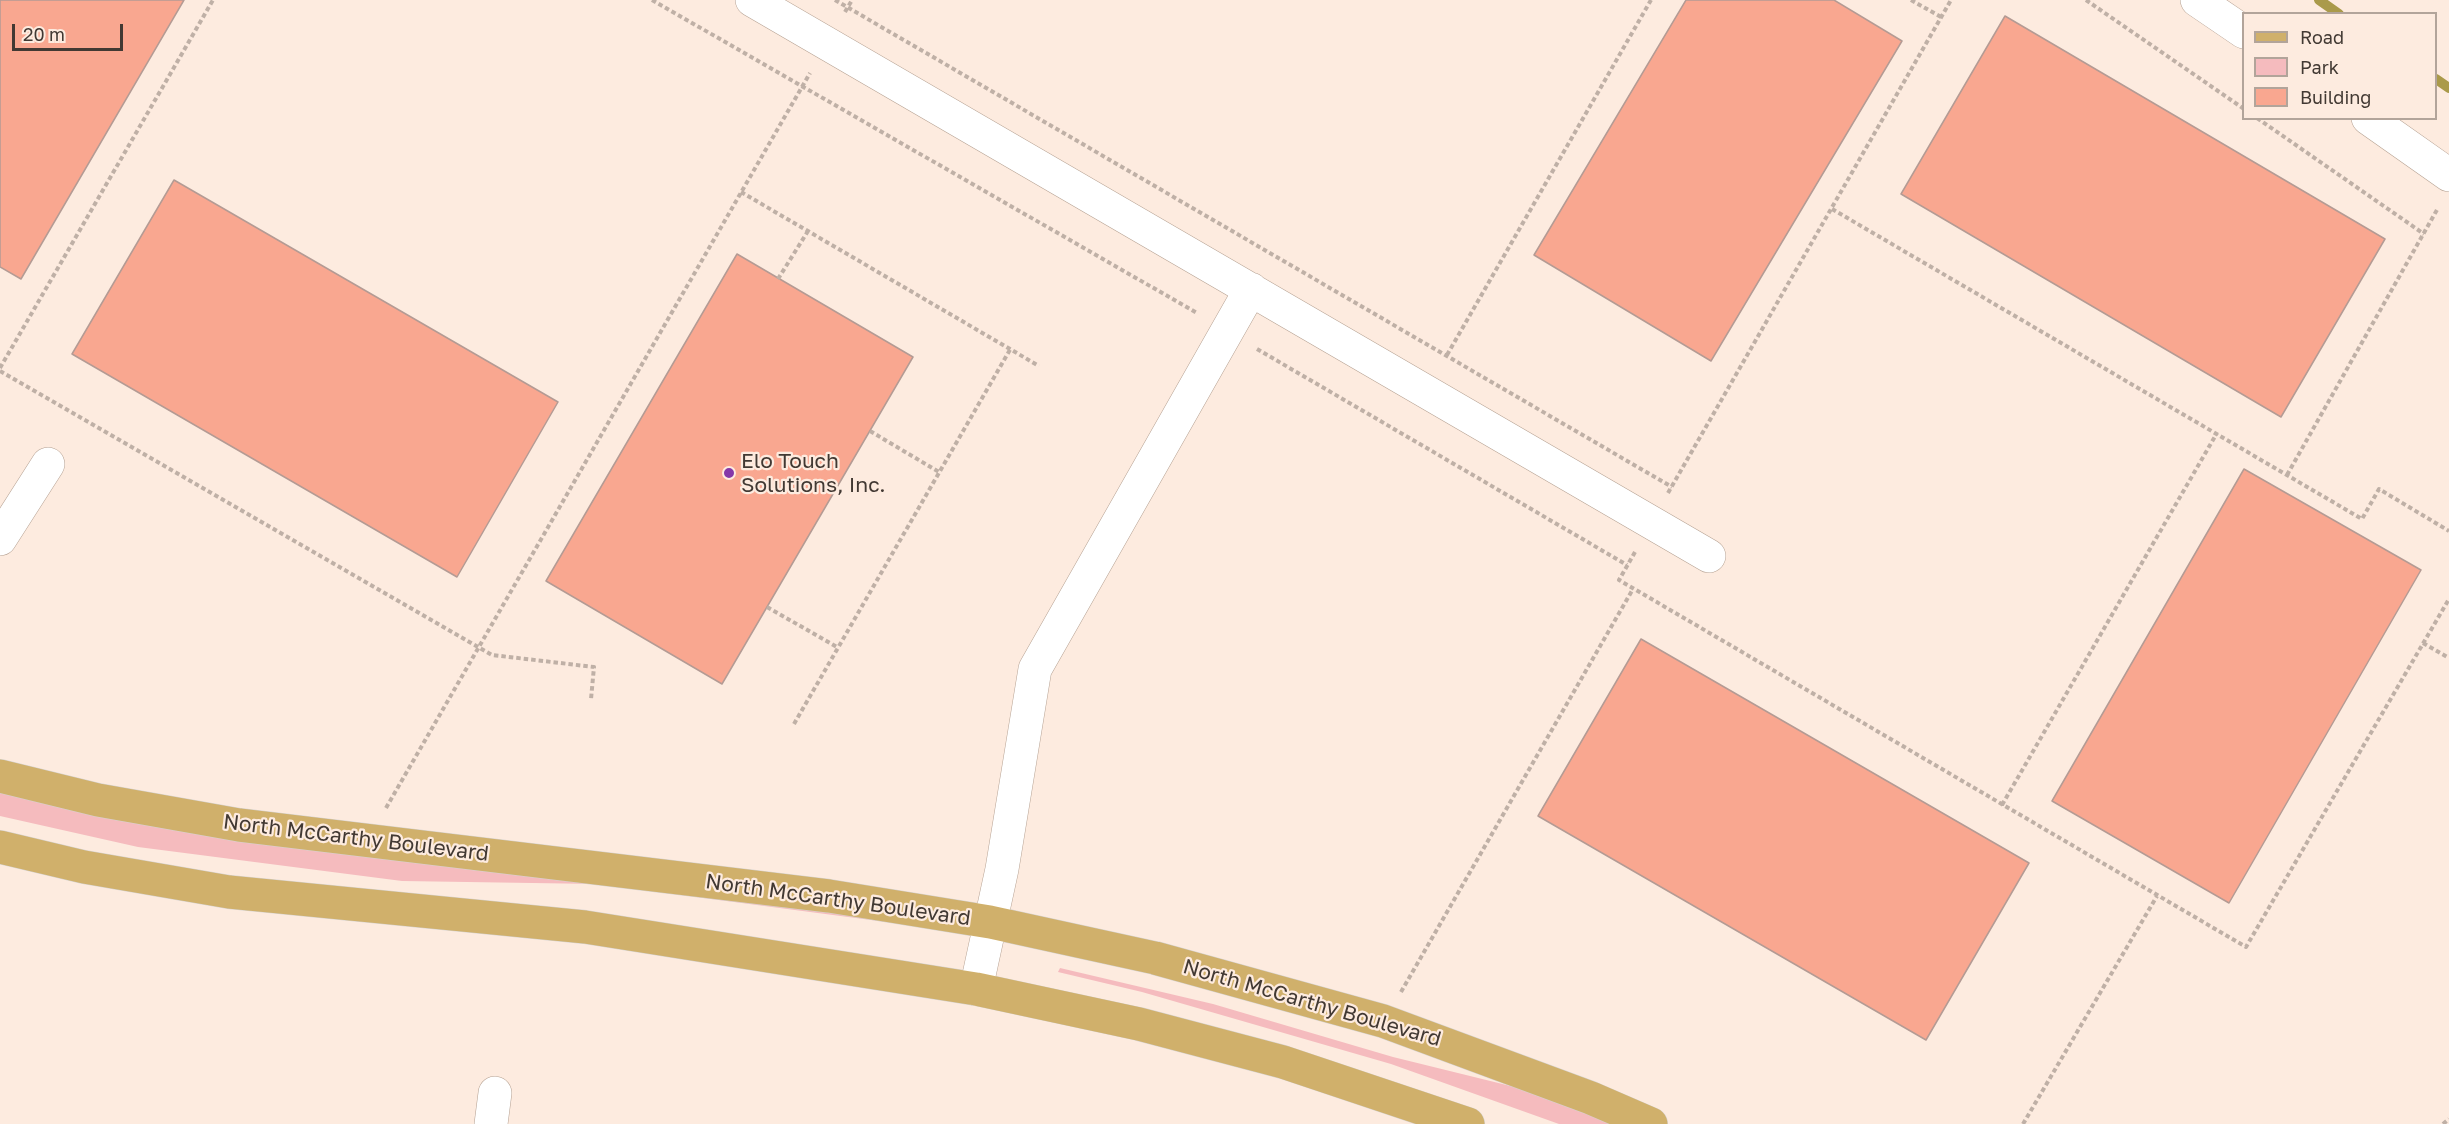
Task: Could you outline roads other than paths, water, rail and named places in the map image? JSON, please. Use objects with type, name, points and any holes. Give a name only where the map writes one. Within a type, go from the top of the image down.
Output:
[{"type":"main road","name":"North McCarthy Boulevard","points":[[0,776],[98,800],[216,821],[829,896],[990,922],[1155,958],[1383,1021],[1505,1065],[1652,1124]]},
{"type":"main road","points":[[0,847],[84,867],[229,892],[585,927],[976,989],[1139,1024],[1283,1062],[1468,1124]]},
{"type":"lane","points":[[752,0],[1709,556]]},
{"type":"lane","points":[[2197,0],[2242,31]]},
{"type":"lane","points":[[2370,120],[2444,190]]},
{"type":"lane","points":[[976,989],[1002,869],[1035,669],[1251,289]]},
{"type":"lane","points":[[0,539],[48,464]]},
{"type":"waterway","points":[[2319,0],[2336,12]]},
{"type":"waterway","points":[[2437,80],[2449,88]]},
{"type":"place","name":"Elo Touch Solutions, Inc.","points":[[729,473]]}]
